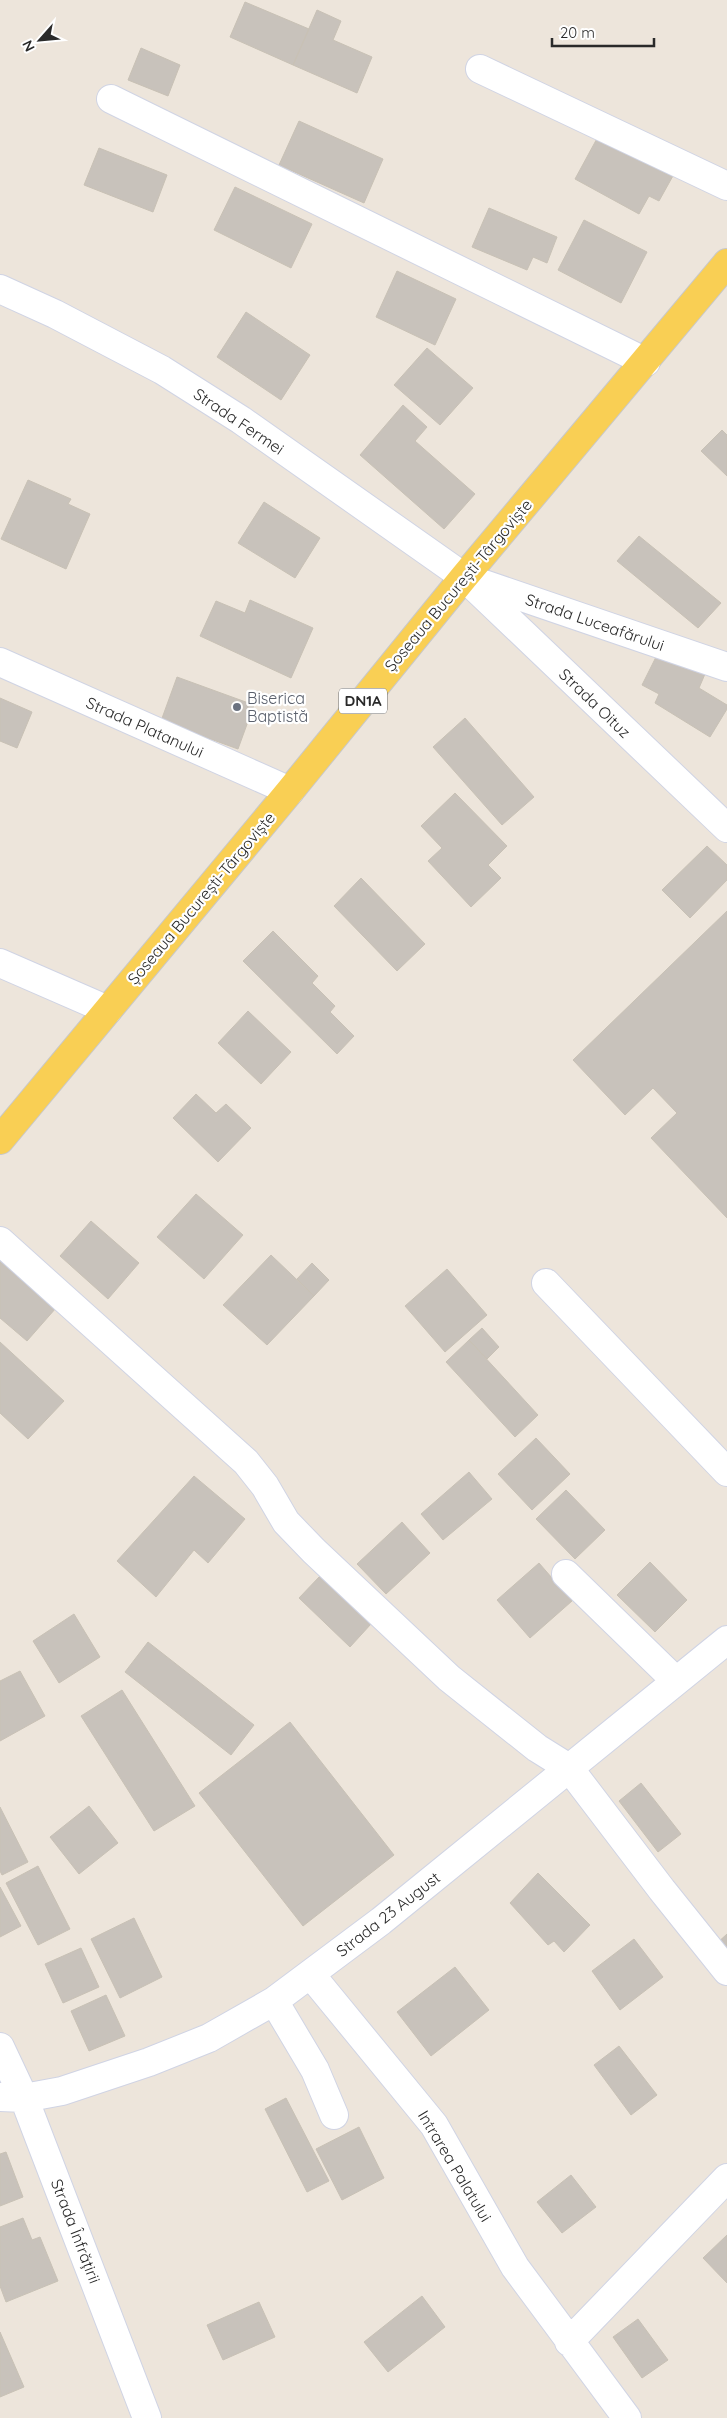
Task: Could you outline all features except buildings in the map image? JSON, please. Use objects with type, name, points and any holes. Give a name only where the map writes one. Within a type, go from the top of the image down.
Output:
[{"type":"main road","name":"Șoseaua București-Târgoviște","points":[[0,1140],[290,791],[464,577],[727,263]]},
{"type":"street","points":[[480,69],[727,186]]},
{"type":"street","points":[[112,99],[646,362]]},
{"type":"street","name":"Strada Fermei","points":[[0,289],[55,314],[162,370],[241,420],[464,577]]},
{"type":"street","name":"Strada Luceafărului","points":[[464,577],[727,667]]},
{"type":"street","name":"Strada Oituz","points":[[464,577],[727,828]]},
{"type":"street","name":"Strada Platanului","points":[[0,662],[290,791]]},
{"type":"street","points":[[0,964],[108,1010]]},
{"type":"street","points":[[0,1241],[246,1462],[265,1486],[286,1522],[314,1551],[449,1678],[537,1748],[569,1768],[727,1971]]},
{"type":"street","points":[[546,1283],[727,1472]]},
{"type":"street","points":[[566,1574],[676,1681]]},
{"type":"street","name":"Strada 23 August","points":[[12,2098],[62,2091],[148,2062],[209,2038],[274,2001],[381,1921],[727,1640]]},
{"type":"street","name":"Intrarea Palatului","points":[[311,1975],[434,2125],[514,2267],[627,2418]]},
{"type":"street","points":[[274,2001],[315,2070],[334,2115]]},
{"type":"street","name":"Strada Înfrățirii","points":[[0,2047],[12,2098],[146,2418]]},
{"type":"street","points":[[569,2342],[727,2178]]},
{"type":"place","name":"Biserica Baptistă","points":[[237,707]]}]
